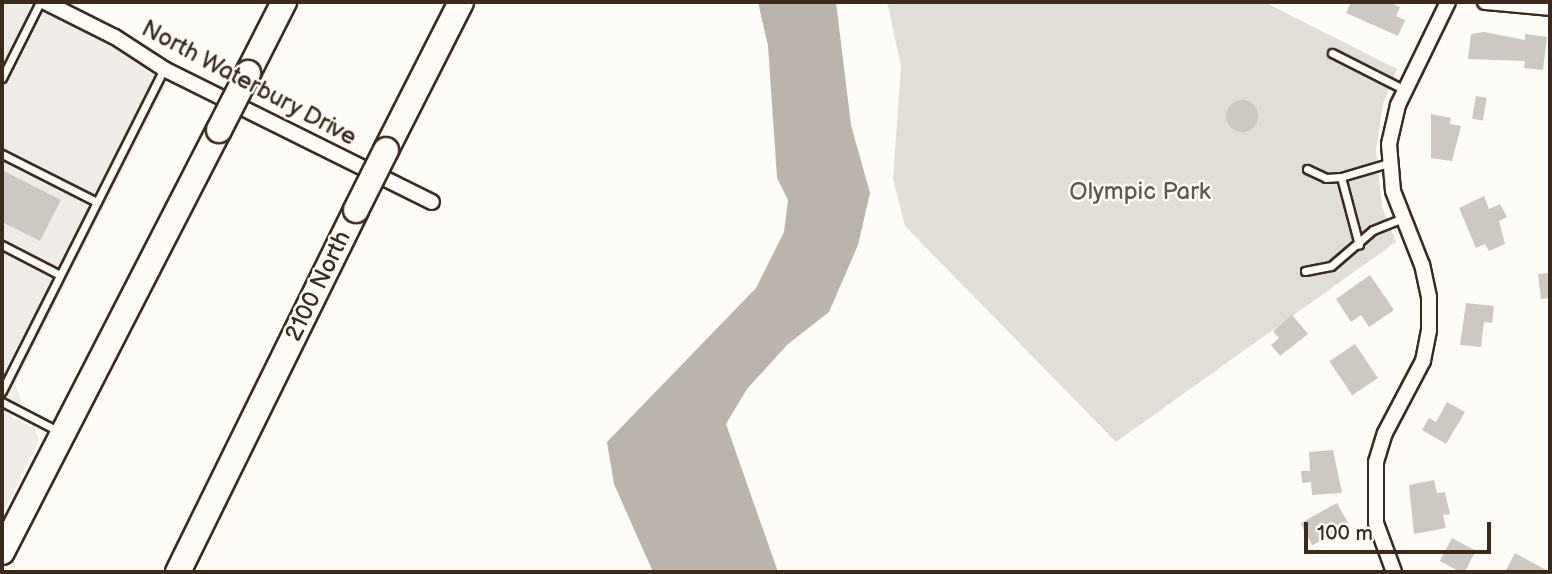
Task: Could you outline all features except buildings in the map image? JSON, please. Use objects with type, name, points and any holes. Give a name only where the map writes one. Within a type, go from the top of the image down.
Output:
[{"type":"highway","points":[[2,552],[284,2]]},
{"type":"highway","name":"2100 North","points":[[178,572],[461,2]]},
{"type":"street","name":"North Waterbury Drive","points":[[43,2],[164,69],[432,202]]},
{"type":"street","points":[[1394,572],[1376,523],[1376,461],[1391,422],[1416,380],[1429,330],[1422,264],[1402,218],[1389,163],[1392,122],[1448,2]]},
{"type":"street","points":[[1485,2],[1550,8]]},
{"type":"lane","points":[[2,78],[43,2]]},
{"type":"lane","points":[[1332,53],[1405,90]]},
{"type":"lane","points":[[2,391],[164,69]]},
{"type":"lane","points":[[2,154],[97,202]]},
{"type":"lane","points":[[1307,169],[1326,178],[1341,177],[1389,163]]},
{"type":"lane","points":[[1341,177],[1359,245]]},
{"type":"lane","points":[[1305,271],[1331,265],[1359,245],[1373,230],[1402,218]]},
{"type":"lane","points":[[2,245],[60,275]]},
{"type":"lane","points":[[2,402],[62,433]]},
{"type":"shaded area","points":[[2,2],[24,2],[107,44],[167,83],[15,384],[21,400],[12,417],[34,428],[39,440],[2,515]]},
{"type":"shaded area","points":[[758,2],[836,2],[851,125],[870,193],[858,245],[829,312],[788,344],[747,389],[726,424],[778,572],[653,572],[614,484],[607,442],[756,288],[784,232],[788,200],[777,178],[768,46]]},
{"type":"green space","name":"Olympic Park","points":[[887,2],[1264,2],[1397,69],[1383,104],[1376,150],[1382,207],[1396,242],[1116,442],[905,226],[893,179],[901,66]]}]
